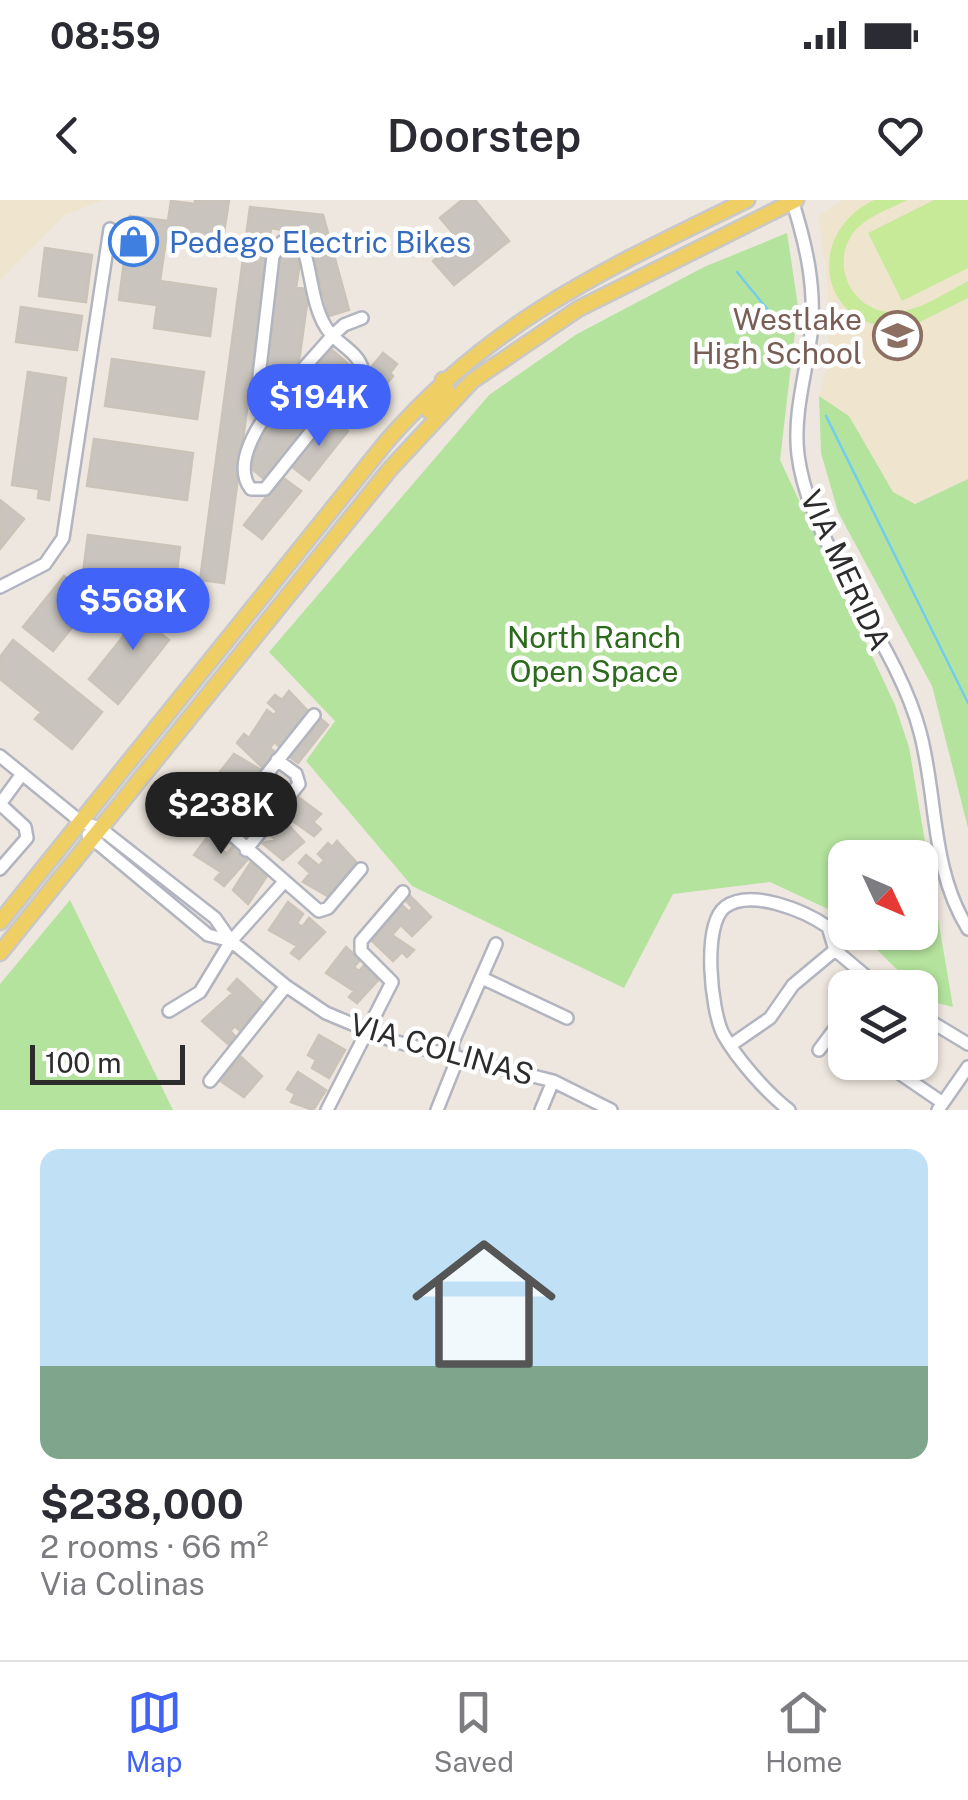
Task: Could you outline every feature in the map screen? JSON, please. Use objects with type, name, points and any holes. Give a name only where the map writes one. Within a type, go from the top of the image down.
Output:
[{"type":"main road","points":[[0,922],[387,441],[443,380],[505,330],[581,281],[746,200]]},
{"type":"main road","points":[[0,952],[390,469],[472,381],[525,341],[578,309],[794,200]]},
{"type":"main road","points":[[390,469],[396,449],[447,391],[443,380]]},
{"type":"street","name":"VIA MERIDA","points":[[794,200],[806,244],[812,302],[798,411],[800,467],[818,516],[920,728],[940,867],[948,893],[968,929]]},
{"type":"street","points":[[0,587],[46,564],[60,546],[110,229]]},
{"type":"street","points":[[263,413],[258,386],[273,256],[282,242],[290,240],[302,247],[320,316],[332,336],[359,360],[362,368],[266,489],[256,492],[244,481],[244,474],[251,440],[263,413],[283,397],[332,336],[344,325],[362,318]]},
{"type":"street","points":[[224,828],[314,715]]},
{"type":"street","name":"VIA COLINAS","points":[[0,756],[95,834],[208,936],[231,941],[286,986],[364,1032],[552,1081],[611,1110]]},
{"type":"street","points":[[246,850],[299,784],[296,774],[278,760]]},
{"type":"street","points":[[0,869],[27,838],[24,827],[0,804],[22,774]]},
{"type":"street","points":[[184,798],[324,912],[361,868]]},
{"type":"street","points":[[169,1011],[200,992],[231,941],[284,882]]},
{"type":"street","points":[[327,1110],[392,982],[361,951],[362,940],[403,892]]},
{"type":"street","points":[[789,1110],[722,1031],[708,974],[723,908],[732,904],[774,901],[828,926]]},
{"type":"street","points":[[436,1110],[455,1065],[452,1044],[496,944]]},
{"type":"street","points":[[731,1045],[770,1018],[793,985],[835,950],[859,970]]},
{"type":"street","points":[[482,978],[567,1018]]},
{"type":"street","points":[[210,1081],[286,986]]},
{"type":"street","points":[[938,1026],[968,1044]]},
{"type":"street","points":[[820,1050],[828,1043]]},
{"type":"street","points":[[906,1080],[940,1106],[968,1067]]},
{"type":"street","points":[[541,1110],[552,1081]]},
{"type":"shaded area","points":[[0,200],[104,200],[65,215],[0,281]]},
{"type":"shaded area","name":"Westlake High School","points":[[842,200],[968,200],[968,479],[914,504],[893,492],[848,416],[819,396],[828,359],[828,284],[818,216]]},
{"type":"green space","points":[[874,200],[907,200],[865,222],[847,245],[845,273],[858,297],[882,311],[906,311],[968,281],[968,298],[898,333],[895,328],[869,323],[849,311],[836,294],[830,275],[830,254],[838,233],[852,215]]},
{"type":"green space","points":[[934,200],[968,200],[968,268],[902,301],[868,233]]},
{"type":"green space","name":"North Ranch Open Space","points":[[787,233],[798,306],[780,460],[895,705],[909,747],[925,840],[828,840],[828,909],[770,882],[673,894],[624,988],[412,886],[306,761],[335,721],[269,652],[489,395],[577,334],[704,267]]},
{"type":"green space","points":[[819,396],[849,416],[893,492],[915,504],[968,479],[968,828],[932,686],[838,512],[821,453]]},
{"type":"green space","points":[[70,900],[173,1110],[0,1110],[0,984]]},
{"type":"green space","name":"North Ranch Open Space","points":[[938,918],[953,1007],[938,1003],[938,970],[898,970],[877,950],[938,950]]},
{"type":"building","points":[[195,200],[229,200],[222,246],[166,239],[160,281],[216,289],[210,336],[154,328],[157,305],[119,300],[130,216],[168,221],[171,201],[195,204]]},
{"type":"building","points":[[462,200],[475,200],[509,241],[454,285],[433,261],[458,239],[440,218]]},
{"type":"building","points":[[250,207],[323,215],[349,310],[329,316],[307,234],[271,228],[224,583],[200,580]]},
{"type":"building","points":[[45,248],[92,255],[86,302],[39,296]]},
{"type":"building","points":[[280,251],[301,255],[296,288],[309,289],[298,369],[286,368],[281,386],[262,383]]},
{"type":"building","points":[[21,307],[82,316],[77,350],[16,342]]},
{"type":"building","points":[[331,349],[354,369],[265,480],[252,469],[257,439]]},
{"type":"building","points":[[383,353],[397,364],[390,373],[393,376],[357,420],[339,406]]},
{"type":"building","points":[[112,359],[204,372],[197,419],[105,406]]},
{"type":"building","points":[[28,372],[66,378],[49,500],[38,498],[39,489],[12,485]]},
{"type":"building","points":[[330,418],[348,431],[309,480],[291,466]]},
{"type":"building","points":[[94,439],[193,453],[187,500],[87,486]]},
{"type":"building","points":[[282,477],[301,491],[262,539],[244,525]]},
{"type":"building","points":[[0,500],[24,519],[0,549]]},
{"type":"building","points":[[88,535],[180,547],[175,585],[83,573]]},
{"type":"building","points":[[64,576],[94,600],[53,651],[23,627]]},
{"type":"building","points":[[154,598],[171,611],[156,630],[169,640],[118,704],[89,679]]},
{"type":"building","points":[[13,640],[102,712],[72,749],[35,719],[41,712],[0,679],[0,657]]},
{"type":"building","points":[[289,691],[309,712],[281,748],[274,742],[270,748],[277,754],[264,769],[237,743],[244,734],[249,738],[267,710],[274,715],[277,711],[268,703],[275,695],[282,700]]},
{"type":"building","points":[[321,719],[328,725],[298,763],[290,757]]},
{"type":"building","points":[[234,754],[263,771],[249,788],[241,781],[236,787],[245,793],[232,809],[209,786]]},
{"type":"building","points":[[275,774],[291,786],[253,834],[232,817],[250,795],[255,800]]},
{"type":"building","points":[[298,797],[321,814],[313,822],[321,829],[314,836],[283,814]]},
{"type":"building","points":[[281,817],[304,842],[283,860],[262,843],[276,840],[268,833]]},
{"type":"building","points":[[214,828],[229,842],[222,850],[227,854],[233,846],[248,859],[224,886],[215,879],[221,872],[194,855]]},
{"type":"building","points":[[337,841],[357,863],[329,897],[303,882],[310,873],[299,863],[306,855],[319,866],[324,860],[318,854],[328,843],[332,847]]},
{"type":"building","points":[[251,862],[267,876],[248,904],[233,890]]},
{"type":"building","points":[[410,896],[431,917],[412,936],[401,925],[392,935],[414,950],[407,957],[402,952],[393,961],[371,940],[402,905],[409,912],[413,908],[406,901]]},
{"type":"building","points":[[288,902],[303,914],[297,923],[302,927],[309,918],[325,932],[299,959],[291,953],[297,946],[269,930]]},
{"type":"building","points":[[346,947],[360,960],[354,967],[359,971],[366,963],[381,977],[357,1003],[349,997],[354,991],[326,973]]},
{"type":"building","points":[[237,979],[263,1003],[239,1030],[235,1026],[230,1031],[235,1036],[228,1044],[202,1021],[233,993],[228,989]]},
{"type":"building","points":[[319,1035],[345,1050],[329,1078],[312,1068],[316,1060],[308,1055]]},
{"type":"building","points":[[241,1057],[262,1076],[244,1097],[219,1080]]},
{"type":"building","points":[[298,1072],[326,1090],[313,1110],[291,1102],[295,1094],[287,1089]]},
{"type":"waterway","points":[[737,272],[781,326]]},
{"type":"waterway","points":[[826,416],[968,703]]},
{"type":"place","name":"Pedego Electric Bikes","points":[[134,242]]},
{"type":"place","name":"Westlake High School","points":[[897,336]]}]
